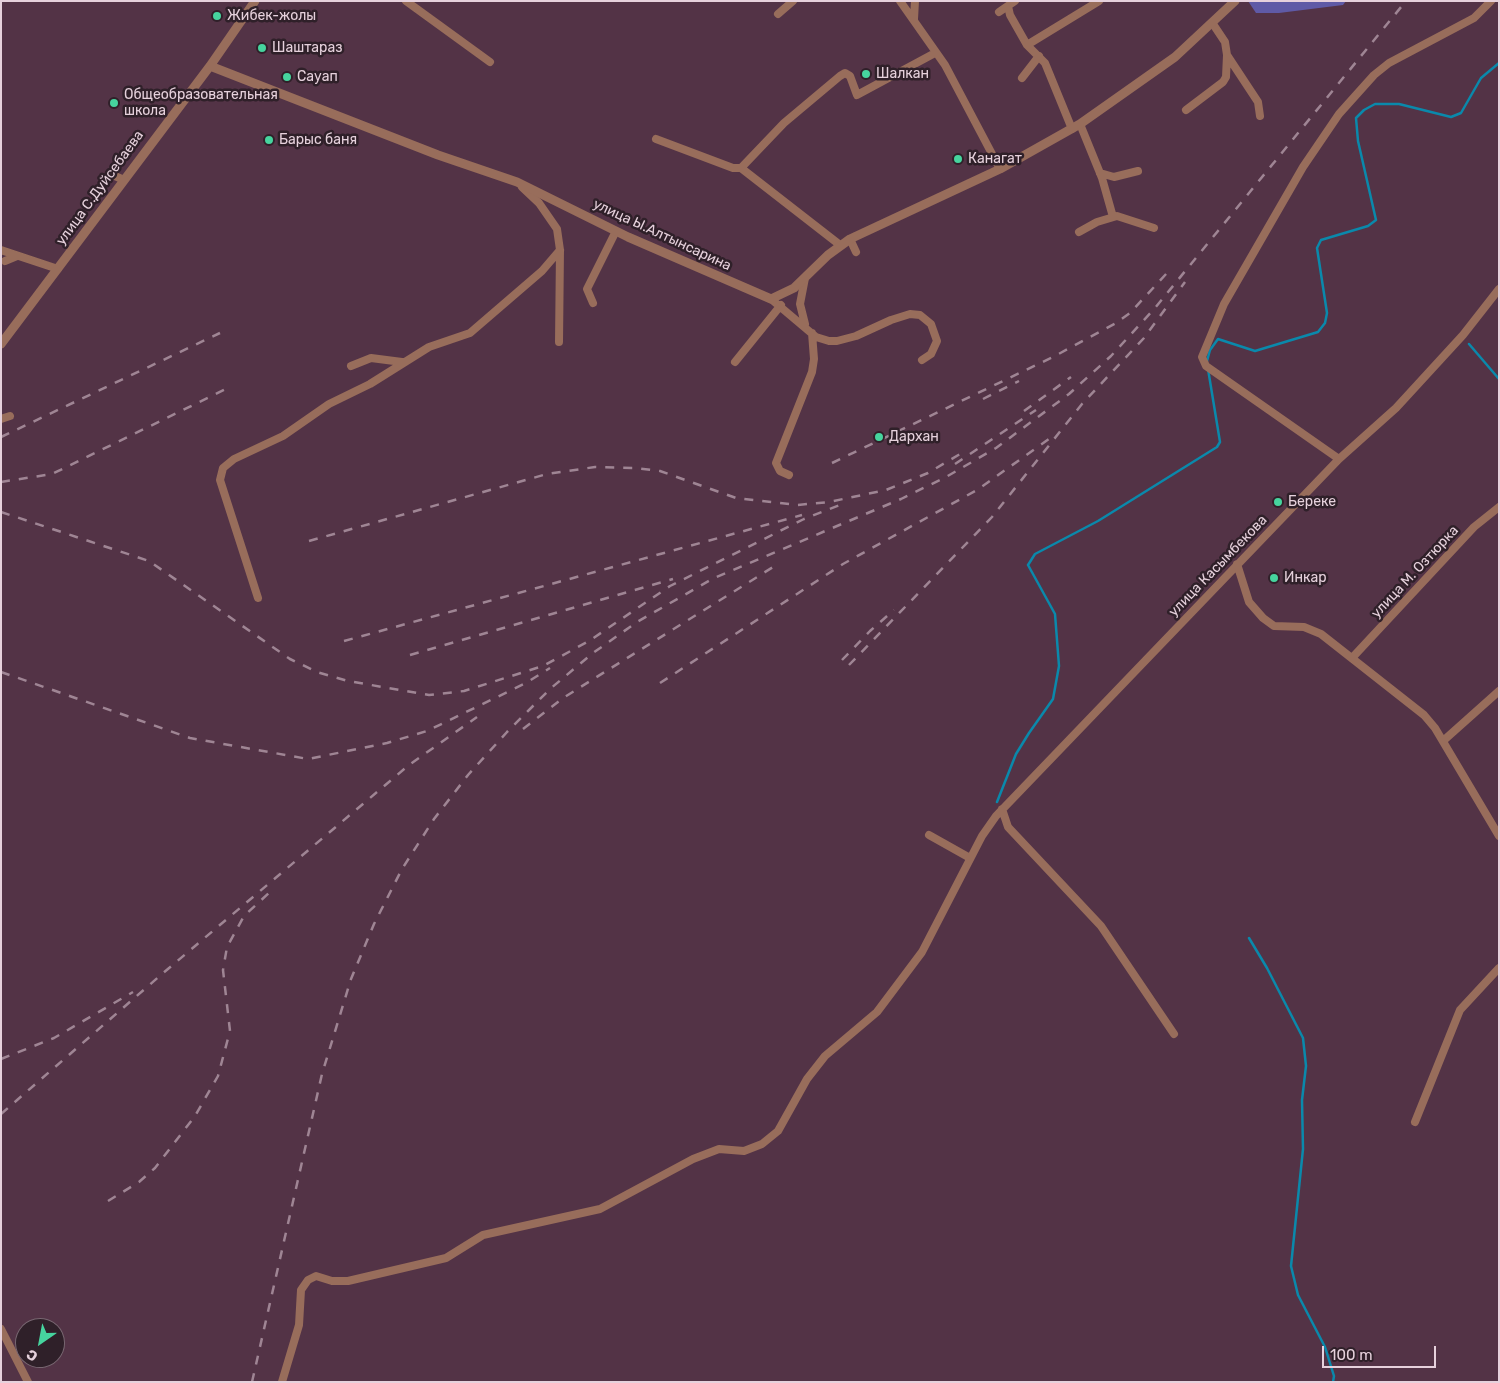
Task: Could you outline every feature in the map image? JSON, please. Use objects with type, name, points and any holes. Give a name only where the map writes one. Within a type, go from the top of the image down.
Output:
[{"type":"street","name":"улица С.Дуйсебаева","points":[[2,343],[58,269],[120,178],[210,66],[255,1]]},
{"type":"street","points":[[406,1],[490,62]]},
{"type":"street","points":[[778,14],[793,1]]},
{"type":"street","points":[[900,1],[945,65],[1000,170]]},
{"type":"street","points":[[914,1],[914,19]]},
{"type":"street","points":[[999,12],[1015,1]]},
{"type":"street","points":[[1027,45],[1099,1]]},
{"type":"street","points":[[771,299],[788,292],[840,245],[850,239],[1000,170],[1076,127],[1147,79],[1213,24],[1235,1]]},
{"type":"street","points":[[1339,459],[1206,366],[1202,357],[1224,304],[1303,167],[1339,114],[1374,75],[1389,63],[1474,18],[1491,1]]},
{"type":"street","points":[[1008,6],[1010,14],[1027,45],[1045,64],[1100,173],[1113,217]]},
{"type":"street","points":[[1186,110],[1223,82],[1226,76],[1227,55],[1225,42],[1213,24]]},
{"type":"street","points":[[742,168],[784,123],[845,73],[850,76],[857,96],[935,53]]},
{"type":"street","points":[[1227,55],[1258,102],[1260,116]]},
{"type":"street","points":[[1022,78],[1039,56]]},
{"type":"street","name":"улица Ы.Алтынсарина","points":[[210,66],[438,155],[517,182],[616,231],[771,299]]},
{"type":"street","points":[[656,139],[733,168],[742,168],[840,245]]},
{"type":"street","points":[[1100,173],[1114,177],[1138,171]]},
{"type":"street","points":[[517,182],[548,214],[557,229],[560,250],[559,342]]},
{"type":"street","points":[[1079,232],[1097,222],[1113,217],[1121,217],[1154,228]]},
{"type":"street","points":[[593,303],[587,289],[616,231]]},
{"type":"street","points":[[850,239],[856,252]]},
{"type":"street","points":[[1,250],[58,269]]},
{"type":"street","points":[[258,598],[220,480],[223,468],[234,460],[283,436],[329,404],[370,384],[402,362],[429,347],[470,334],[542,271],[560,250]]},
{"type":"street","points":[[5,261],[17,256]]},
{"type":"street","points":[[805,278],[800,310],[806,326]]},
{"type":"street","name":"улица Касымбекова","points":[[282,1382],[300,1325],[301,1290],[308,1280],[316,1276],[332,1281],[348,1282],[446,1258],[482,1235],[600,1209],[693,1159],[719,1149],[744,1151],[762,1144],[778,1132],[807,1079],[825,1056],[877,1012],[922,952],[970,858],[996,816],[1339,459],[1396,408],[1463,335],[1499,289]]},
{"type":"street","points":[[771,299],[781,305],[812,333],[823,340],[837,342],[891,320],[910,314],[920,315],[931,324],[937,341],[931,354],[922,360]]},
{"type":"street","points":[[735,362],[781,305]]},
{"type":"street","points":[[788,475],[780,471],[776,462],[812,372],[814,359],[812,333]]},
{"type":"street","points":[[351,366],[371,358],[402,362]]},
{"type":"street","points":[[1,419],[10,416]]},
{"type":"street","name":"улица М. Озтюрка","points":[[1352,658],[1474,526],[1499,507]]},
{"type":"street","points":[[1237,564],[1249,602],[1262,618],[1274,626],[1304,627],[1321,634],[1424,715],[1443,742],[1499,836]]},
{"type":"street","points":[[1443,742],[1499,691]]},
{"type":"street","points":[[1002,809],[1008,827],[1101,926],[1174,1034]]},
{"type":"street","points":[[929,835],[970,858]]},
{"type":"street","points":[[1415,1122],[1460,1010],[1499,968]]},
{"type":"street","points":[[1,1329],[28,1382]]},
{"type":"shaded area","points":[[1248,1],[1346,1],[1343,5],[1279,13],[1256,13]]},
{"type":"waterway","points":[[1207,361],[1210,350],[1218,339],[1255,351],[1318,332],[1325,323],[1327,313],[1317,248],[1321,240],[1368,226],[1376,220],[1358,141],[1356,118],[1364,110],[1375,104],[1399,104],[1451,117],[1461,113],[1481,78],[1499,63]]},
{"type":"waterway","points":[[1469,344],[1499,379]]},
{"type":"waterway","points":[[997,802],[1016,754],[1053,699],[1059,666],[1055,614],[1028,565],[1035,554],[1098,521],[1217,447],[1220,442],[1208,369]]},
{"type":"waterway","points":[[1249,938],[1267,968],[1303,1038],[1306,1066],[1302,1100],[1303,1149],[1291,1266],[1298,1295],[1325,1347],[1334,1376],[1333,1382]]},
{"type":"railway","points":[[252,1382],[322,1074],[351,979],[374,924],[402,869],[434,819],[468,775],[550,689],[593,653],[637,622],[714,578],[901,499],[946,477],[996,448],[1069,394],[1111,356],[1155,308],[1406,1]]},
{"type":"railway","points":[[832,463],[1053,357],[1116,323],[1130,313],[1167,273]]},
{"type":"railway","points":[[849,665],[992,517],[1082,404],[1144,338],[1185,282]]},
{"type":"railway","points":[[1,437],[220,333]]},
{"type":"railway","points":[[1024,411],[1071,377]]},
{"type":"railway","points":[[983,399],[1019,381]]},
{"type":"railway","points":[[1,482],[52,474],[232,386]]},
{"type":"railway","points":[[955,464],[1036,410]]},
{"type":"railway","points":[[660,683],[843,564],[977,490],[1049,439]]},
{"type":"railway","points":[[309,541],[547,474],[595,467],[636,468],[660,471],[736,498],[797,505],[829,502],[886,490],[928,473],[960,454]]},
{"type":"railway","points":[[1,512],[149,561],[290,659],[317,672],[348,681],[429,695],[464,691],[543,666],[589,641],[670,586],[804,519],[845,503]]},
{"type":"railway","points":[[344,641],[802,515]]},
{"type":"railway","points":[[523,729],[563,698],[778,564]]},
{"type":"railway","points":[[410,655],[673,579]]},
{"type":"railway","points":[[842,660],[894,610]]},
{"type":"railway","points":[[1,672],[190,738],[308,759],[387,743],[427,731],[526,683],[550,668]]},
{"type":"railway","points":[[1,1114],[162,974],[409,765],[477,717]]},
{"type":"railway","points":[[108,1201],[139,1182],[155,1168],[195,1116],[218,1076],[230,1031],[223,970],[227,947],[244,916],[271,891]]},
{"type":"railway","points":[[1,1059],[54,1038],[133,992]]},
{"type":"place","name":"Жибек-жолы","points":[[217,16]]},
{"type":"place","name":"Шаштараз","points":[[262,48]]},
{"type":"place","name":"Шалкан","points":[[866,74]]},
{"type":"place","name":"Сауап","points":[[287,77]]},
{"type":"place","name":"Общеобразовательная школа","points":[[114,103]]},
{"type":"place","name":"Барыс баня","points":[[269,140]]},
{"type":"place","name":"Канагат","points":[[958,159]]},
{"type":"place","name":"Дархан","points":[[879,437]]},
{"type":"place","name":"Береке","points":[[1278,502]]},
{"type":"place","name":"Инкар","points":[[1274,578]]}]
